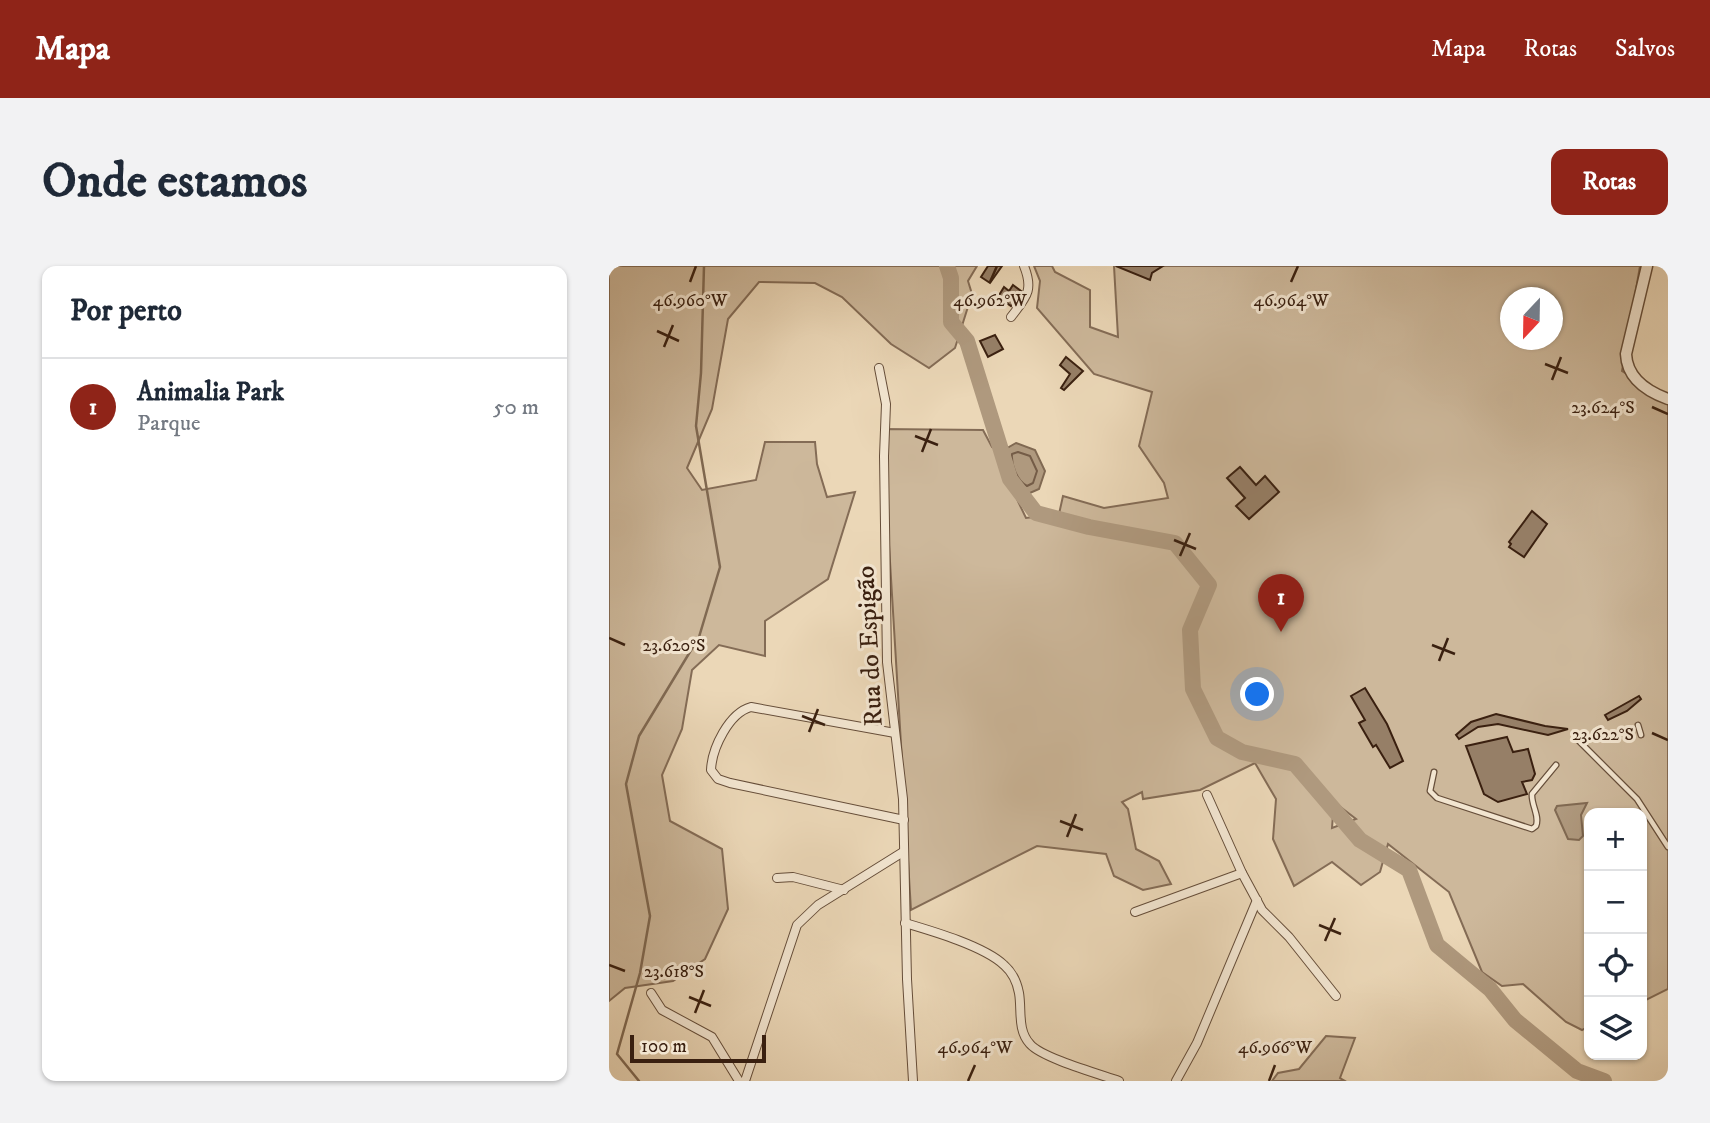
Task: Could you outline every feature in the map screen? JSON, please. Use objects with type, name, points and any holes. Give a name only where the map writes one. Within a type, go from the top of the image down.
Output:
[{"type":"street","points":[[1011,317],[1027,295],[1030,281],[1024,266]]},
{"type":"street","points":[[1647,266],[1626,363],[1630,373],[1641,385],[1668,399]]},
{"type":"street","name":"Rua do Espigão","points":[[879,368],[886,404],[884,456],[887,662],[904,820],[908,1022],[913,1081]]},
{"type":"street","points":[[895,733],[751,707],[742,709],[730,721],[713,755],[711,770],[718,779],[730,783],[904,820]]},
{"type":"street","points":[[1207,795],[1242,873],[1266,915],[1289,937],[1336,996]]},
{"type":"street","points":[[745,1081],[797,925],[818,905],[904,852]]},
{"type":"street","points":[[1135,912],[1242,873]]},
{"type":"street","points":[[777,878],[793,877],[844,891]]},
{"type":"street","points":[[1176,1081],[1197,1043],[1257,900]]},
{"type":"street","points":[[905,923],[965,944],[1003,964],[1014,977],[1019,994],[1023,1035],[1030,1044],[1049,1055],[1119,1081]]},
{"type":"street","points":[[651,993],[662,1010],[712,1037],[740,1081]]},
{"type":"lane","points":[[1638,725],[1641,735]]},
{"type":"lane","points":[[1579,741],[1643,807],[1668,847]]},
{"type":"lane","points":[[1434,772],[1430,791],[1437,799],[1532,829],[1538,821],[1532,794],[1556,765]]},
{"type":"shaded area","points":[[609,266],[977,266],[968,281],[972,294],[955,348],[929,368],[891,344],[842,297],[815,283],[759,282],[728,319],[712,409],[687,468],[702,490],[756,480],[765,442],[815,442],[817,464],[827,497],[855,492],[828,579],[765,621],[765,656],[719,645],[692,670],[682,729],[662,775],[670,821],[722,849],[728,909],[705,959],[673,981],[625,988],[609,1001]]},
{"type":"shaded area","points":[[1034,266],[1052,266],[1055,272],[1090,290],[1090,327],[1118,337],[1114,266],[1640,266],[1622,371],[1668,399],[1668,989],[1647,1000],[1647,808],[1584,808],[1582,1030],[1566,1022],[1523,984],[1502,986],[1482,972],[1449,892],[1388,844],[1380,872],[1361,885],[1332,862],[1294,886],[1273,839],[1276,799],[1255,763],[1200,790],[1143,799],[1142,792],[1122,802],[1128,809],[1136,849],[1159,861],[1171,884],[1143,890],[1114,876],[1106,854],[1037,846],[911,910],[882,429],[983,430],[992,447],[1000,452],[1003,470],[1026,518],[1059,514],[1063,496],[1104,508],[1168,498],[1164,483],[1139,446],[1152,392],[1094,374],[1037,308],[1040,281]],"holes":[[[1334,802],[1356,819],[1332,828]]]},
{"type":"shaded area","points":[[1326,1036],[1355,1038],[1340,1078],[1345,1081],[1272,1081],[1278,1073],[1299,1069]]},
{"type":"water","points":[[1016,443],[1035,450],[1045,471],[1039,489],[1023,496],[1010,479],[1002,451]]},
{"type":"water","points":[[1587,803],[1581,815],[1583,836],[1579,840],[1568,839],[1555,810],[1557,806]]},
{"type":"building","points":[[988,266],[1002,266],[990,283],[981,277]]},
{"type":"building","points":[[1116,266],[1163,266],[1152,273],[1150,280]]},
{"type":"building","points":[[1013,285],[1021,291],[1011,306],[998,297],[1004,287],[1009,291]]},
{"type":"building","points":[[995,335],[1003,349],[988,357],[980,341]]},
{"type":"building","points":[[1066,357],[1083,371],[1064,390],[1061,388],[1070,374],[1060,365]]},
{"type":"building","points":[[1240,467],[1256,485],[1265,476],[1279,492],[1249,519],[1236,506],[1245,498],[1227,478]]},
{"type":"building","points":[[1532,511],[1547,524],[1524,557],[1509,547],[1509,542]]},
{"type":"building","points":[[1365,688],[1387,724],[1403,761],[1390,768],[1359,723],[1365,720],[1351,696]]},
{"type":"building","points":[[1639,696],[1641,699],[1627,711],[1608,720],[1605,715]]},
{"type":"building","points":[[1496,714],[1568,729],[1548,735],[1498,724],[1478,727],[1459,739],[1456,735],[1471,722]]},
{"type":"building","points":[[1507,737],[1513,752],[1528,749],[1535,774],[1532,780],[1522,782],[1527,794],[1498,802],[1484,794],[1466,746]]},
{"type":"waterway","points":[[639,1081],[617,1054],[640,973],[650,916],[626,784],[639,736],[699,637],[720,567],[696,426],[701,373],[704,266]]},
{"type":"waterway","points":[[947,266],[951,278],[951,322],[967,341],[1010,479],[1036,513],[1089,527],[1175,543],[1209,585],[1190,630],[1193,689],[1217,738],[1242,752],[1295,764],[1360,840],[1409,870],[1437,945],[1490,989],[1515,1020],[1577,1071],[1604,1081]]},
{"type":"place","name":"Animalia Park","points":[[1281,632]]}]
